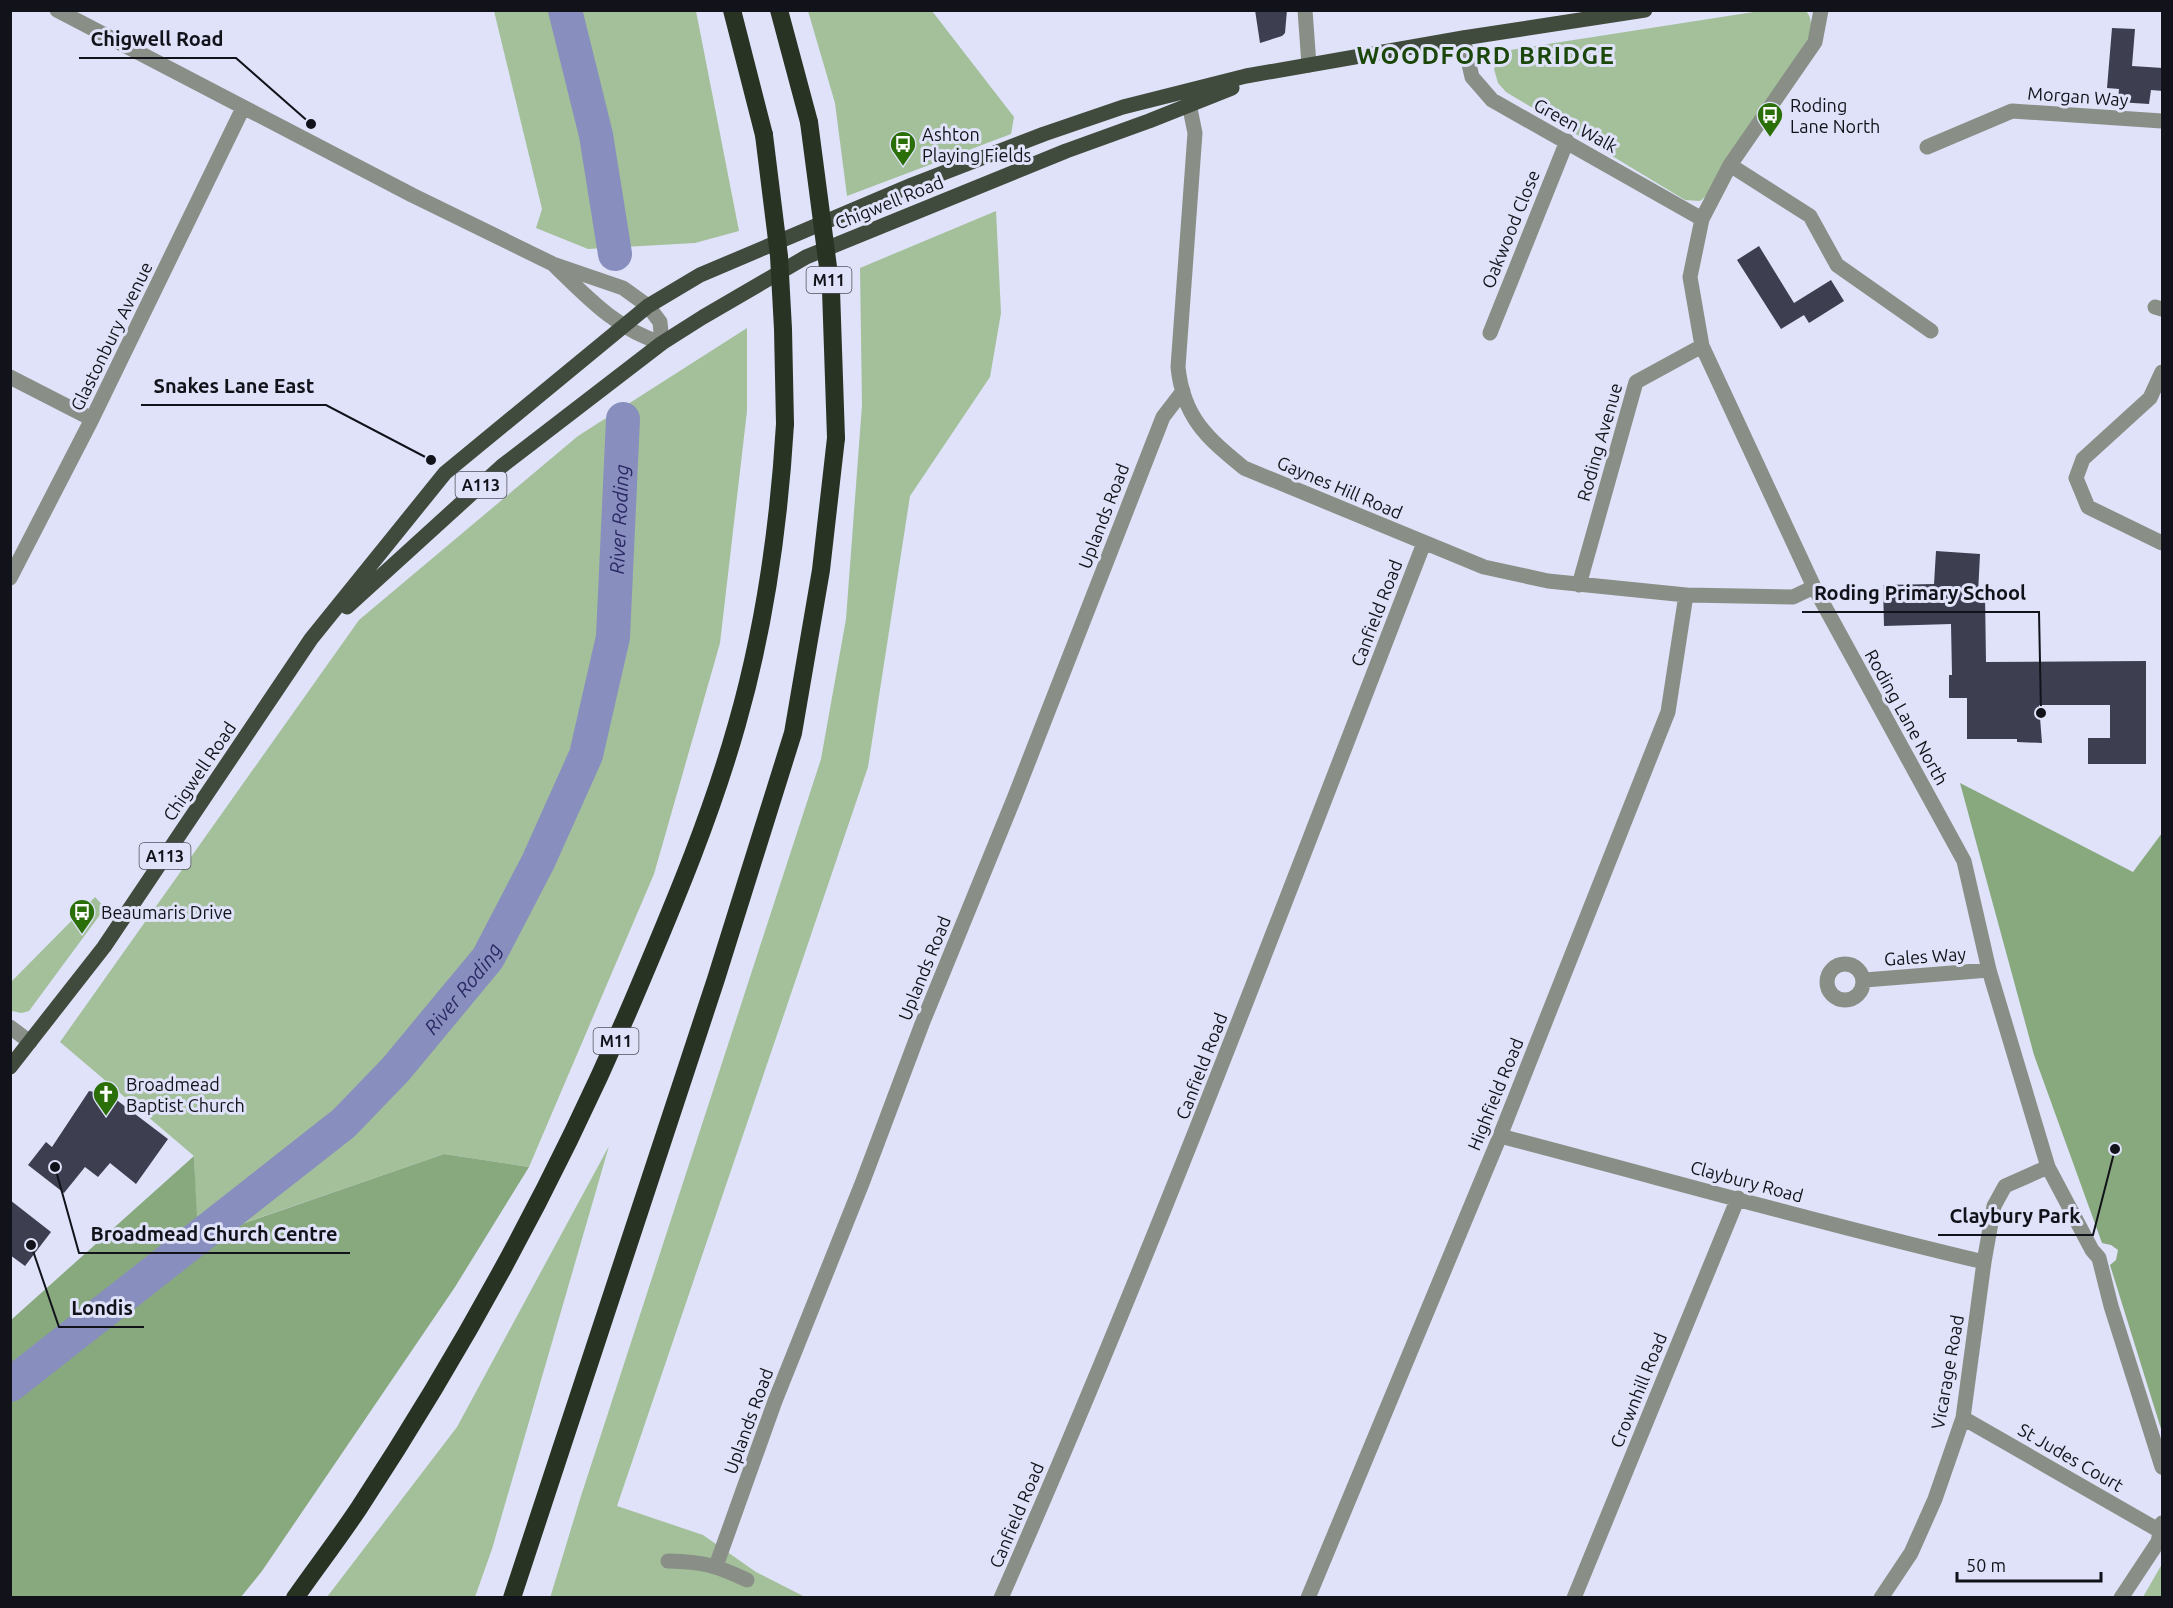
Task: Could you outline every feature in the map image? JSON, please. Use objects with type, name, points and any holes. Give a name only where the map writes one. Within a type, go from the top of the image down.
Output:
[{"type":"highway","name":"M11","points":[[295,1598],[358,1509],[459,1347],[545,1190],[613,1048],[683,881],[737,724],[767,594],[781,497],[785,424],[779,256],[764,135],[732,10]]},
{"type":"highway","name":"M11","points":[[514,1592],[716,979],[793,733],[821,570],[836,438],[831,290],[809,122],[779,10]]},
{"type":"main road","name":"Chigwell Road","points":[[12,1061],[30,1042],[104,947],[311,639],[445,473],[648,306],[700,275],[912,185],[1044,134],[1123,107],[1188,97],[1278,71],[1309,65],[1584,15],[1645,10]]},
{"type":"main road","name":"Chigwell Road","points":[[311,639],[502,466],[662,343],[703,316],[806,257],[1066,151],[1149,121],[1188,97]]},
{"type":"street","points":[[57,10],[412,195],[553,264],[623,288],[648,306],[660,322],[662,343],[622,327],[595,305],[553,264]]},
{"type":"street","points":[[1305,10],[1309,65]]},
{"type":"street","name":"Roding Lane North","points":[[1821,10],[1815,42],[1730,165],[1702,219],[1690,277],[1702,346],[1814,587],[1964,861],[1989,970],[2048,1167],[2092,1250],[2099,1258],[2111,1306],[2163,1467]]},
{"type":"street","name":"Green Walk","points":[[1463,38],[1472,77],[1492,100],[1702,219]]},
{"type":"street","name":"Gaynes Hill Road","points":[[1188,97],[1195,133],[1178,367],[1183,391],[1198,427],[1212,442],[1244,468],[1484,567],[1548,581],[1686,595],[1793,597],[1814,587]]},
{"type":"street","name":"Glastonbury Avenue","points":[[10,578],[92,419],[243,108]]},
{"type":"street","name":"Morgan Way","points":[[1927,147],[2012,111],[2163,121]]},
{"type":"street","name":"Oakwood Close","points":[[1490,333],[1567,141]]},
{"type":"street","points":[[1730,165],[1810,216],[1837,265],[1931,331]]},
{"type":"street","name":"Roding Avenue","points":[[1579,585],[1636,382],[1702,346]]},
{"type":"street","points":[[2163,372],[2150,398],[2083,459],[2076,477],[2088,507],[2163,543]]},
{"type":"street","points":[[10,377],[92,419]]},
{"type":"street","name":"Uplands Road","points":[[716,1566],[775,1401],[1163,417],[1183,391]]},
{"type":"street","name":"Canfield Road","points":[[1001,1598],[1040,1511],[1196,1131],[1424,543]]},
{"type":"street","name":"Highfield Road","points":[[1308,1598],[1500,1136],[1668,712],[1686,595]]},
{"type":"street","name":"Gales Way","points":[[1865,980],[1989,970]]},
{"type":"street","points":[[10,1027],[30,1042]]},
{"type":"street","name":"Claybury Road","points":[[1500,1136],[1862,1233],[1984,1262]]},
{"type":"street","name":"Vicarage Road","points":[[1881,1598],[1911,1552],[1935,1499],[1963,1418],[1994,1206],[2005,1186],[2048,1167]]},
{"type":"street","name":"Crownhill Road","points":[[1574,1598],[1738,1198]]},
{"type":"street","name":"St Judes Court","points":[[1963,1418],[2161,1525]]},
{"type":"street","points":[[2121,1598],[2157,1542],[2161,1525]]},
{"type":"street","points":[[668,1561],[699,1562],[716,1566],[747,1580]]},
{"type":"green space","points":[[494,11],[696,11],[739,231],[695,243],[588,249],[536,228],[542,209]]},
{"type":"green space","points":[[808,11],[932,11],[1014,117],[1011,134],[847,196],[835,103]]},
{"type":"green space","points":[[1760,11],[1806,11],[1811,20],[1810,38],[1710,193],[1700,201],[1685,200],[1506,92],[1498,83],[1494,69],[1499,59],[1510,50]]},
{"type":"green space","points":[[996,211],[1001,313],[990,377],[910,496],[868,767],[617,1506],[703,1535],[756,1572],[805,1597],[550,1598],[581,1496],[821,759],[846,619],[862,405],[860,268]]},
{"type":"green space","points":[[747,328],[747,411],[720,643],[654,874],[529,1167],[444,1154],[197,1239],[194,1156],[60,1042],[359,620],[578,436]]},
{"type":"green space","points":[[1960,783],[2133,872],[2162,833],[2162,1432],[2110,1265],[2116,1260],[2118,1250],[2102,1243],[2034,1055]]},
{"type":"green space","points":[[95,897],[105,908],[29,1011],[21,1013],[12,1011],[11,982]]},
{"type":"green space","points":[[609,1146],[492,1549],[475,1597],[327,1597],[457,1427]]},
{"type":"green space","points":[[444,1154],[529,1167],[455,1287],[262,1571],[241,1597],[11,1597],[11,1320],[194,1156],[198,1239]]},
{"type":"green space","points":[[2162,1564],[2162,1597],[2143,1597]]},
{"type":"building","points":[[1255,10],[1287,10],[1285,33],[1260,43]]},
{"type":"building","points":[[2112,28],[2135,29],[2132,66],[2163,68],[2163,91],[2151,90],[2149,104],[2118,102],[2119,89],[2107,88]]},
{"type":"building","points":[[1759,246],[1794,303],[1831,280],[1844,301],[1809,323],[1804,315],[1781,329],[1737,260]]},
{"type":"building","points":[[1936,551],[1980,554],[1978,594],[1985,594],[1986,662],[2146,661],[2146,764],[2088,764],[2088,738],[2110,738],[2110,705],[2039,705],[2042,743],[2017,742],[2017,739],[1967,739],[1967,698],[1949,698],[1949,675],[1952,675],[1951,624],[1884,626],[1883,585],[1934,584]]},
{"type":"building","name":"Broadmead Baptist Church","points":[[89,1091],[110,1095],[168,1139],[136,1184],[110,1163],[98,1177],[85,1167],[64,1193],[28,1165],[46,1142],[52,1147]]},
{"type":"building","points":[[10,1200],[51,1232],[25,1266],[10,1255]]},
{"type":"waterway","name":"River Roding","points":[[565,10],[596,135],[615,254]]},
{"type":"waterway","name":"River Roding","points":[[10,1385],[344,1123],[396,1069],[488,958],[538,862],[586,755],[613,637],[623,419]]},
{"type":"place","name":"Chigwell Road","points":[[311,124]]},
{"type":"place","name":"Roding Lane North","points":[[1770,138]]},
{"type":"place","name":"Ashton Playing Fields","points":[[903,167]]},
{"type":"place","name":"Snakes Lane East","points":[[431,460]]},
{"type":"place","name":"Roding Primary School","points":[[2041,713]]},
{"type":"place","name":"Beaumaris Drive","points":[[82,935]]},
{"type":"place","name":"Broadmead Baptist Church","points":[[106,1117]]},
{"type":"place","name":"Claybury Park","points":[[2115,1149]]},
{"type":"place","name":"Broadmead Church Centre","points":[[55,1167]]},
{"type":"place","name":"Londis","points":[[31,1245]]},
{"type":"district","name":"WOODFORD BRIDGE","points":[[1486,55]]}]
